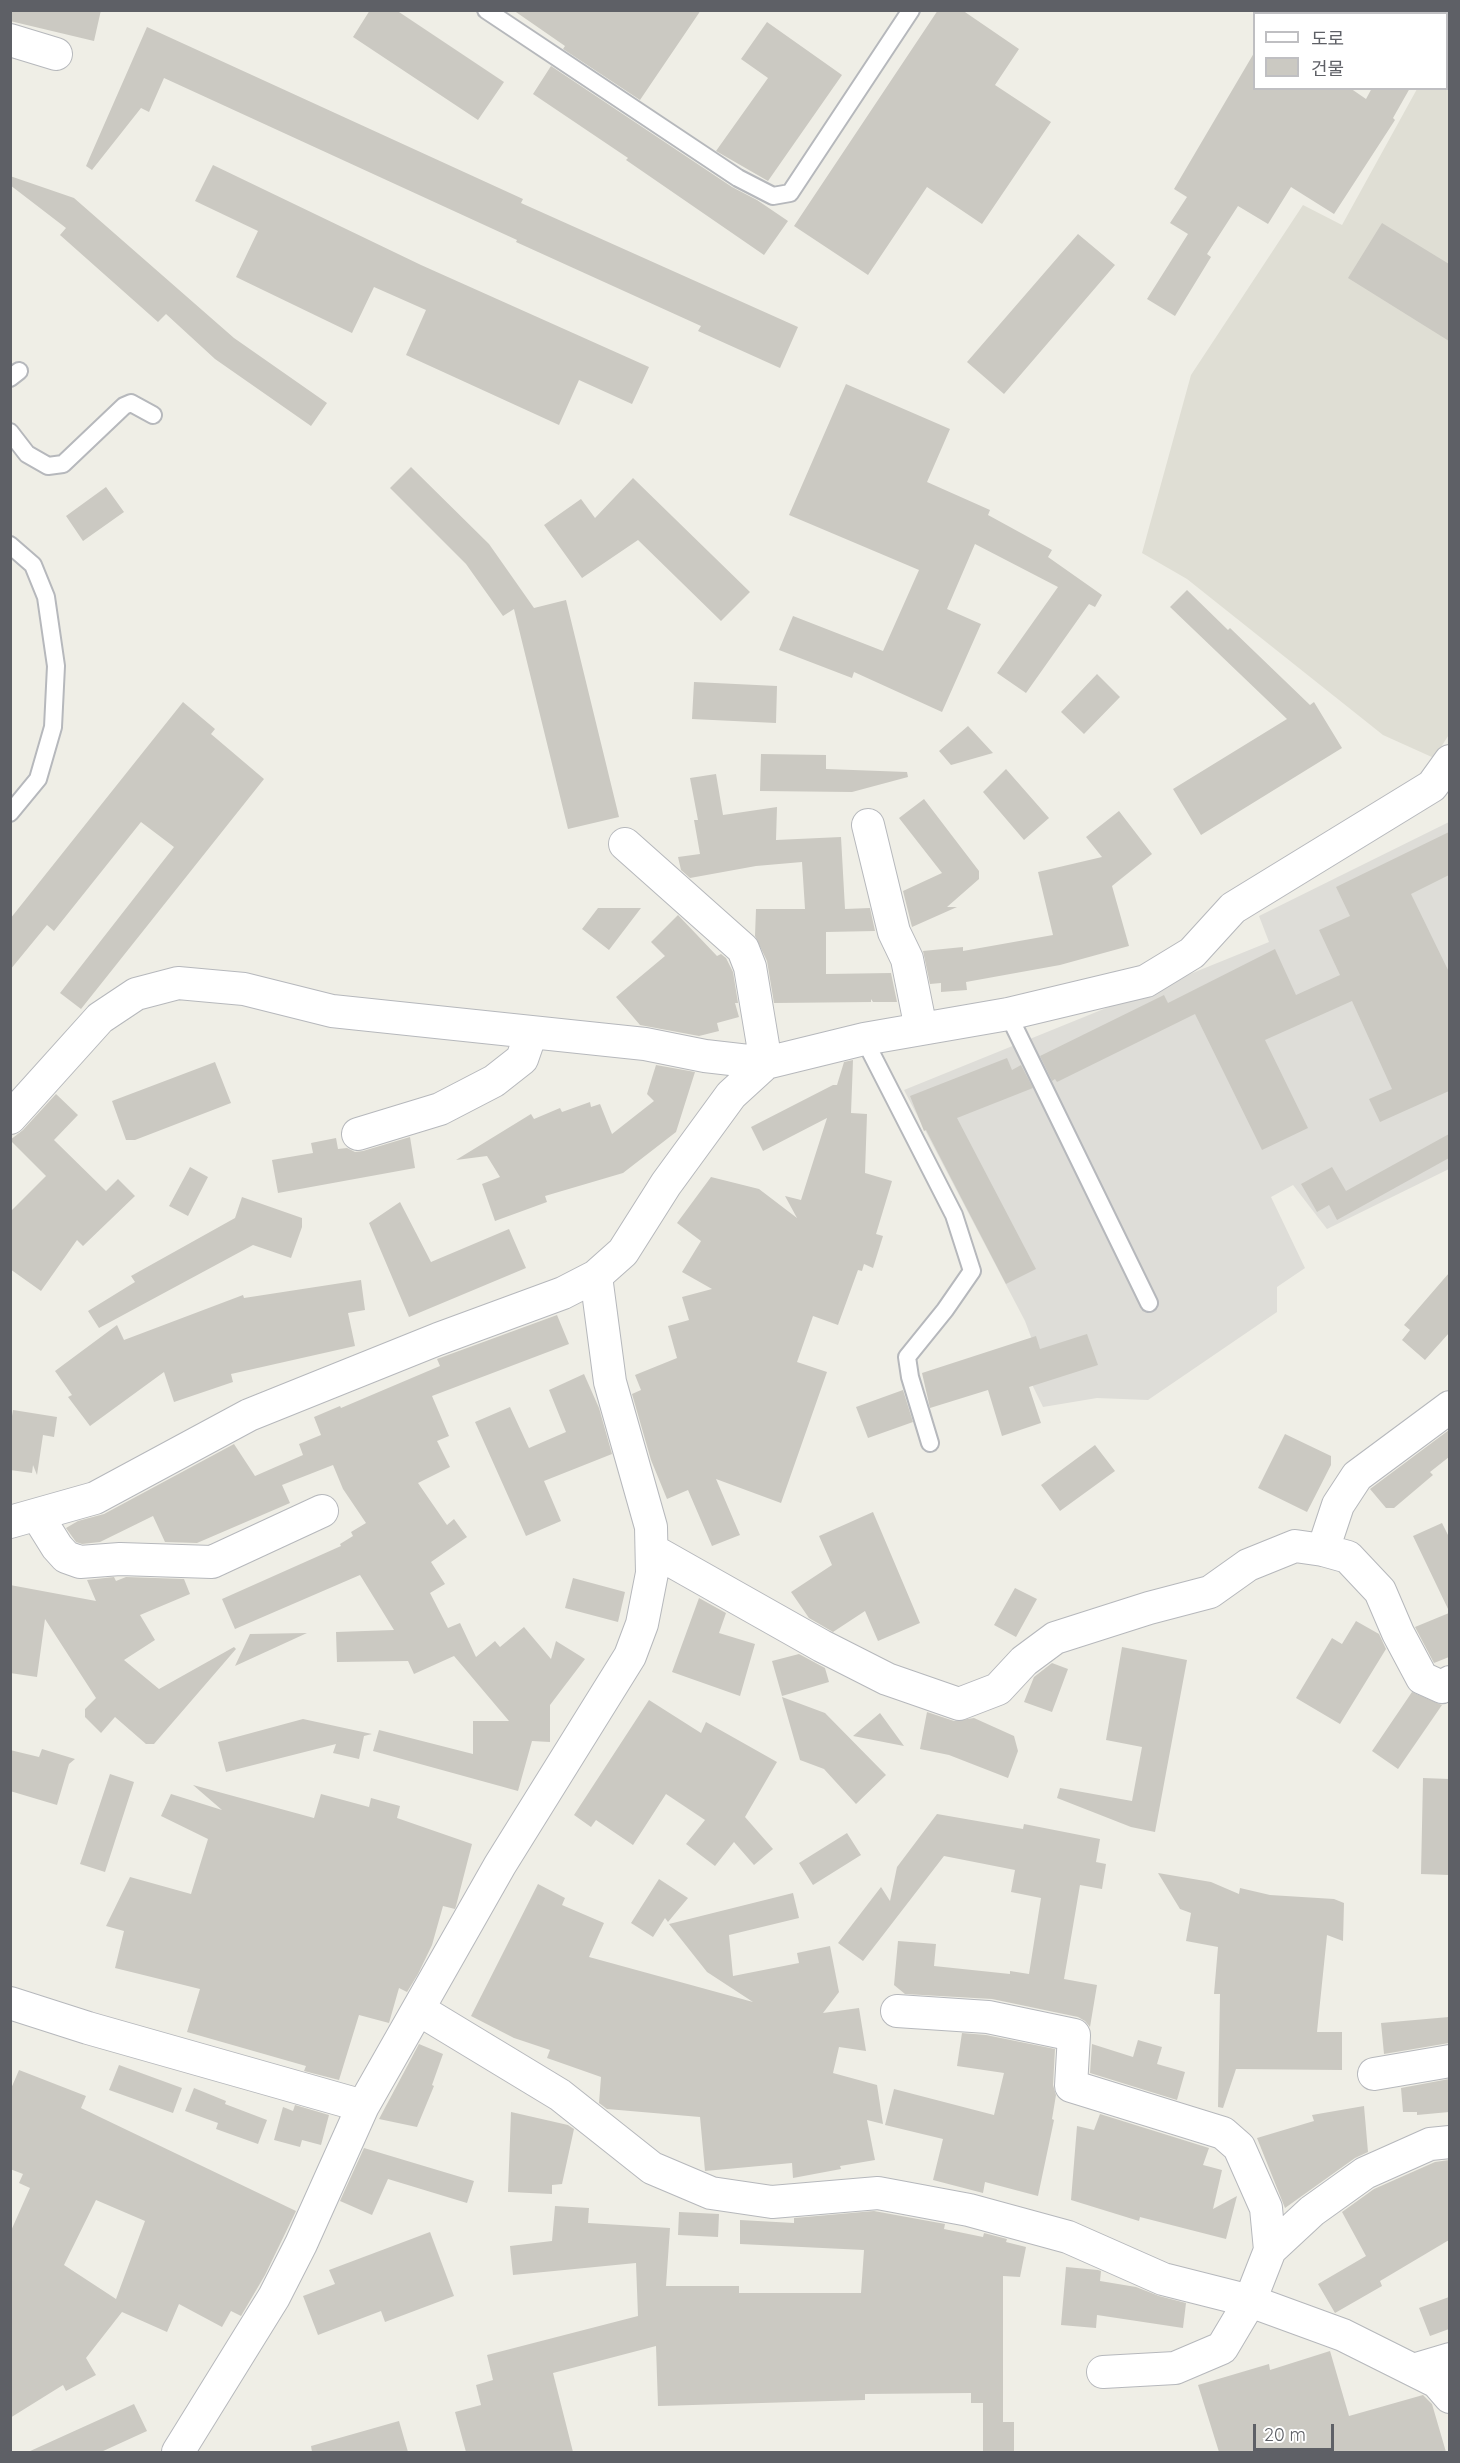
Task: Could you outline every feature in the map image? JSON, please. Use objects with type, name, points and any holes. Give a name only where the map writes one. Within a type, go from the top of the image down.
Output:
[{"type":"street","points":[[10,40],[56,54]]},
{"type":"street","points":[[10,1118],[100,1018],[136,994],[178,983],[244,989],[332,1011],[531,1034],[645,1044],[705,1056],[766,1063],[864,1039],[1008,1014],[1146,981],[1192,953],[1233,908],[1432,786],[1449,761]]},
{"type":"street","points":[[868,825],[894,932],[907,959],[921,1029]]},
{"type":"street","points":[[626,844],[743,949],[750,967],[766,1063]]},
{"type":"street","points":[[358,1134],[440,1109],[494,1082],[522,1059],[531,1034]]},
{"type":"street","points":[[24,1519],[95,1498],[249,1415],[438,1339],[563,1293],[596,1276],[623,1252],[666,1184],[731,1095],[766,1063]]},
{"type":"street","points":[[178,2452],[274,2297],[301,2244],[363,2106],[500,1865],[630,1656],[642,1624],[652,1573],[651,1527],[610,1382],[596,1276]]},
{"type":"street","points":[[1323,1550],[1338,1505],[1357,1476],[1449,1407]]},
{"type":"street","points":[[24,1519],[66,1557],[80,1562],[120,1559],[212,1562],[322,1511]]},
{"type":"street","points":[[652,1550],[822,1646],[878,1674],[958,1704],[998,1689],[1024,1661],[1055,1638],[1149,1608],[1210,1592],[1248,1564],[1295,1546],[1323,1550],[1348,1557],[1380,1591],[1398,1633],[1422,1678],[1442,1687],[1449,1682]]},
{"type":"street","points":[[10,2003],[87,2028],[363,2106]]},
{"type":"street","points":[[418,2009],[560,2095],[652,2168],[711,2193],[772,2202],[878,2193],[969,2210],[1068,2237],[1163,2279],[1250,2301],[1343,2335],[1437,2382],[1449,2397]]},
{"type":"street","points":[[897,2011],[987,2017],[1074,2036],[1071,2086],[1223,2133],[1239,2147],[1266,2208],[1270,2250]]},
{"type":"street","points":[[1374,2074],[1449,2061]]},
{"type":"street","points":[[1103,2372],[1175,2368],[1222,2348],[1250,2301],[1270,2250],[1312,2211],[1365,2173],[1430,2144],[1449,2142]]},
{"type":"street","points":[[1413,2370],[1449,2359]]},
{"type":"lane","points":[[486,10],[738,178],[773,196],[790,193],[911,10]]},
{"type":"lane","points":[[10,432],[27,454],[48,466],[63,464],[124,406],[131,403],[153,415]]},
{"type":"lane","points":[[10,545],[33,565],[46,597],[56,666],[53,727],[38,779],[10,813]]},
{"type":"lane","points":[[1008,1014],[1149,1303]]},
{"type":"lane","points":[[864,1039],[954,1215],[972,1271],[945,1310],[907,1357],[910,1377],[930,1443]]},
{"type":"shaded area","points":[[1448,76],[1450,77],[1450,733],[1434,758],[1383,735],[1187,579],[1142,553],[1191,375],[1303,205],[1342,225],[1416,90],[1448,90]]},
{"type":"shaded area","points":[[1449,822],[1449,1169],[1327,1229],[1293,1185],[1271,1197],[1305,1268],[1277,1287],[1277,1312],[1148,1400],[1097,1398],[1043,1407],[1023,1366],[1040,1361],[1025,1321],[904,1090],[1269,942],[1259,916]]},
{"type":"building","points":[[10,10],[101,10],[94,41],[10,21]]},
{"type":"building","points":[[370,10],[396,10],[504,82],[478,120],[353,37]]},
{"type":"building","points":[[513,10],[701,10],[640,100],[563,49],[565,46]]},
{"type":"building","points":[[938,10],[962,10],[1019,49],[995,85],[1051,122],[982,224],[927,187],[868,275],[794,226]]},
{"type":"building","points":[[767,22],[842,75],[768,181],[716,151],[768,78],[741,59]]},
{"type":"building","points":[[147,27],[523,199],[521,203],[798,327],[780,368],[698,331],[701,326],[164,78],[149,112],[141,108],[92,170],[86,166]]},
{"type":"building","points":[[1253,55],[1253,90],[1353,90],[1366,99],[1371,90],[1409,90],[1393,118],[1395,120],[1334,214],[1291,187],[1268,224],[1238,206],[1207,254],[1211,257],[1175,316],[1147,299],[1188,234],[1170,223],[1187,197],[1174,189]]},
{"type":"building","points":[[551,66],[732,187],[757,200],[788,221],[764,255],[626,160],[628,158],[533,94]]},
{"type":"building","points":[[213,165],[421,265],[649,367],[632,404],[579,380],[559,425],[406,355],[426,310],[374,287],[352,333],[236,277],[258,231],[195,201]]},
{"type":"building","points":[[10,176],[74,198],[234,338],[327,403],[311,426],[215,359],[166,314],[158,322],[60,235],[66,228],[10,185]]},
{"type":"building","points":[[1382,223],[1449,264],[1449,341],[1348,278]]},
{"type":"building","points":[[1078,234],[1115,265],[1004,394],[967,362]]},
{"type":"building","points":[[846,384],[950,429],[927,482],[990,510],[988,515],[1052,550],[1048,557],[1102,595],[1095,607],[1089,604],[1026,693],[997,673],[1058,587],[975,544],[947,609],[981,624],[942,712],[854,672],[852,678],[779,650],[793,616],[883,651],[919,570],[789,515]]},
{"type":"building","points":[[411,467],[489,544],[534,608],[566,600],[619,817],[568,829],[514,609],[503,616],[466,564],[390,488]]},
{"type":"building","points":[[633,478],[750,592],[721,621],[638,540],[582,578],[544,525],[581,499],[595,518]]},
{"type":"building","points":[[106,487],[124,512],[83,541],[66,516]]},
{"type":"building","points":[[1187,590],[1310,705],[1314,702],[1342,748],[1201,835],[1173,789],[1287,719],[1170,607]]},
{"type":"building","points":[[1097,674],[1120,697],[1084,734],[1061,712]]},
{"type":"building","points":[[694,682],[777,686],[776,723],[692,719]]},
{"type":"building","points":[[183,702],[215,729],[211,734],[264,779],[81,1009],[60,993],[174,847],[141,822],[54,931],[47,925],[10,970],[10,919]]},
{"type":"building","points":[[968,726],[993,753],[951,765],[939,751]]},
{"type":"building","points":[[761,754],[826,755],[826,769],[907,772],[908,777],[852,792],[760,791]]},
{"type":"building","points":[[1006,769],[1049,818],[1024,840],[983,792]]},
{"type":"building","points":[[716,774],[723,815],[777,807],[776,840],[841,837],[845,909],[870,908],[875,931],[826,932],[826,974],[891,973],[897,1002],[873,1002],[871,999],[871,1002],[774,1003],[767,961],[755,936],[756,909],[805,909],[802,862],[756,866],[690,878],[681,870],[678,857],[700,854],[694,820],[698,820],[690,778]]},
{"type":"building","points":[[924,799],[979,871],[979,879],[947,907],[957,907],[912,927],[903,891],[942,873],[899,818]]},
{"type":"building","points":[[1119,811],[1152,854],[1112,886],[1129,946],[1060,965],[966,982],[967,990],[941,992],[941,983],[930,984],[923,951],[963,947],[963,951],[1053,935],[1038,872],[1102,857],[1086,837]]},
{"type":"building","points":[[1449,832],[1449,875],[1411,894],[1449,972],[1449,1091],[1380,1122],[1369,1099],[1392,1089],[1352,1001],[1265,1040],[1308,1128],[1262,1150],[1195,1014],[1057,1082],[1055,1079],[1052,1081],[1040,1056],[1164,995],[1168,1003],[1275,949],[1296,995],[1340,975],[1319,930],[1350,916],[1336,887]]},
{"type":"building","points":[[598,908],[641,908],[609,950],[582,929]]},
{"type":"building","points":[[678,915],[717,956],[721,954],[726,958],[733,972],[738,1003],[735,1003],[739,1017],[717,1023],[719,1031],[699,1036],[640,1025],[616,997],[665,956],[651,942]]},
{"type":"building","points":[[1007,1058],[1012,1070],[1021,1065],[1033,1088],[957,1118],[1036,1269],[1006,1284],[926,1130],[924,1131],[910,1096]]},
{"type":"building","points":[[853,1060],[851,1113],[867,1114],[865,1173],[892,1181],[876,1234],[883,1236],[873,1268],[864,1264],[862,1271],[858,1270],[838,1325],[813,1316],[797,1362],[827,1372],[781,1503],[716,1479],[740,1535],[712,1546],[688,1490],[667,1499],[651,1460],[632,1394],[641,1390],[635,1375],[677,1358],[668,1326],[689,1320],[682,1297],[712,1289],[682,1272],[701,1241],[677,1223],[711,1177],[759,1189],[797,1218],[785,1196],[801,1200],[827,1118],[763,1151],[751,1127],[837,1085],[844,1062]]},
{"type":"building","points":[[215,1062],[231,1103],[135,1140],[126,1140],[112,1101]]},
{"type":"building","points":[[656,1065],[695,1072],[676,1132],[623,1173],[545,1196],[547,1202],[495,1221],[482,1184],[500,1177],[487,1156],[456,1160],[531,1114],[534,1119],[560,1108],[562,1112],[590,1102],[591,1107],[600,1104],[612,1134],[654,1101],[647,1094]]},
{"type":"building","points":[[56,1094],[78,1115],[54,1140],[106,1191],[118,1179],[135,1196],[83,1246],[77,1240],[41,1291],[10,1269],[10,1212],[46,1176],[10,1140],[23,1130]]},
{"type":"building","points":[[1449,1134],[1449,1158],[1337,1220],[1329,1205],[1317,1212],[1301,1184],[1332,1167],[1346,1191]]},
{"type":"building","points":[[410,1137],[415,1168],[278,1193],[272,1160],[313,1153],[311,1143],[336,1138],[338,1149],[347,1148],[355,1152]]},
{"type":"building","points":[[190,1167],[208,1177],[188,1216],[169,1206]]},
{"type":"building","points":[[242,1197],[302,1218],[302,1227],[291,1258],[253,1245],[99,1328],[88,1311],[135,1282],[131,1276],[235,1218]]},
{"type":"building","points":[[400,1202],[431,1262],[509,1229],[526,1268],[409,1317],[369,1223]]},
{"type":"building","points":[[1449,1273],[1449,1333],[1425,1360],[1402,1340],[1410,1330],[1404,1325]]},
{"type":"building","points":[[361,1280],[365,1310],[348,1313],[355,1346],[231,1374],[233,1382],[174,1402],[164,1372],[90,1426],[68,1397],[72,1395],[55,1371],[117,1325],[124,1340],[243,1295],[244,1298]]},
{"type":"building","points":[[557,1315],[569,1344],[432,1396],[449,1436],[437,1441],[450,1467],[418,1483],[447,1525],[454,1519],[467,1537],[431,1562],[445,1584],[430,1593],[448,1628],[460,1623],[476,1657],[495,1641],[500,1647],[524,1627],[551,1659],[556,1641],[585,1659],[550,1705],[550,1742],[532,1741],[518,1791],[373,1751],[379,1730],[473,1754],[473,1721],[509,1721],[454,1656],[414,1674],[408,1661],[337,1662],[336,1632],[394,1630],[360,1575],[235,1629],[222,1599],[341,1546],[340,1544],[353,1536],[351,1532],[366,1523],[343,1489],[333,1465],[282,1485],[290,1503],[197,1543],[165,1542],[153,1516],[100,1542],[82,1544],[76,1542],[66,1528],[78,1521],[104,1514],[234,1444],[255,1476],[303,1455],[299,1444],[321,1435],[314,1417],[440,1366],[437,1359]]},
{"type":"building","points":[[1087,1334],[1098,1365],[1029,1387],[1041,1423],[1002,1436],[988,1390],[930,1408],[922,1373],[1036,1336],[1040,1349]]},
{"type":"building","points":[[584,1374],[599,1408],[612,1454],[544,1481],[561,1521],[526,1536],[475,1422],[510,1407],[529,1448],[566,1432],[549,1390]]},
{"type":"building","points":[[903,1390],[913,1422],[868,1438],[856,1407]]},
{"type":"building","points":[[13,1410],[57,1417],[54,1437],[43,1435],[37,1475],[33,1465],[32,1473],[10,1470],[10,1428]]},
{"type":"building","points":[[1449,1430],[1449,1457],[1430,1472],[1433,1475],[1394,1508],[1386,1508],[1370,1489]]},
{"type":"building","points":[[1285,1434],[1331,1456],[1331,1465],[1307,1512],[1258,1488]]},
{"type":"building","points":[[1095,1445],[1115,1471],[1060,1511],[1041,1485]]},
{"type":"building","points":[[873,1512],[920,1623],[878,1641],[865,1611],[833,1632],[809,1618],[791,1592],[832,1565],[819,1536]]},
{"type":"building","points":[[1442,1523],[1449,1537],[1449,1611],[1413,1536]]},
{"type":"building","points":[[114,1577],[116,1581],[126,1577],[184,1579],[190,1594],[140,1615],[155,1640],[124,1660],[159,1689],[234,1647],[236,1649],[154,1744],[146,1744],[115,1717],[101,1733],[85,1717],[85,1709],[96,1698],[45,1619],[37,1677],[10,1673],[10,1585],[96,1601],[87,1580]]},
{"type":"building","points":[[573,1578],[625,1592],[618,1622],[565,1608]]},
{"type":"building","points":[[1015,1588],[1037,1599],[1016,1637],[994,1625]]},
{"type":"building","points":[[699,1598],[726,1613],[719,1633],[755,1644],[740,1696],[672,1672]]},
{"type":"building","points":[[1449,1613],[1449,1657],[1434,1663],[1415,1627]]},
{"type":"building","points":[[1356,1621],[1379,1634],[1386,1649],[1340,1724],[1296,1698],[1332,1638],[1342,1644]]},
{"type":"building","points":[[307,1633],[235,1666],[250,1634]]},
{"type":"building","points":[[1122,1647],[1187,1660],[1155,1832],[1131,1827],[1057,1798],[1060,1788],[1132,1801],[1142,1747],[1106,1740]]},
{"type":"building","points":[[799,1654],[825,1668],[829,1682],[782,1696],[772,1661]]},
{"type":"building","points":[[1052,1663],[1068,1669],[1052,1712],[1024,1702],[1034,1677]]},
{"type":"building","points":[[1412,1692],[1442,1705],[1398,1769],[1372,1751]]},
{"type":"building","points":[[782,1697],[825,1713],[886,1775],[856,1804],[824,1769],[800,1760]]},
{"type":"building","points":[[649,1700],[701,1733],[706,1722],[777,1762],[745,1817],[773,1849],[754,1865],[734,1842],[715,1866],[686,1844],[705,1820],[666,1794],[633,1845],[596,1820],[591,1827],[574,1815]]},
{"type":"building","points":[[927,1712],[954,1721],[974,1718],[1014,1736],[1018,1751],[1008,1778],[949,1755],[920,1749]]},
{"type":"building","points":[[880,1713],[904,1746],[853,1736]]},
{"type":"building","points":[[303,1719],[372,1734],[364,1736],[359,1759],[333,1753],[336,1744],[226,1772],[218,1742]]},
{"type":"building","points":[[42,1749],[75,1759],[69,1764],[57,1805],[10,1791],[10,1750],[39,1757]]},
{"type":"building","points":[[110,1774],[134,1782],[105,1872],[80,1864]]},
{"type":"building","points":[[1423,1778],[1449,1779],[1449,1875],[1421,1874]]},
{"type":"building","points":[[193,1785],[314,1818],[321,1794],[369,1807],[371,1798],[400,1806],[397,1818],[472,1844],[455,1909],[443,1906],[432,1945],[407,1992],[399,1988],[389,2023],[359,2015],[339,2080],[304,2071],[306,2066],[187,2032],[200,1989],[115,1968],[124,1931],[106,1926],[130,1877],[191,1894],[208,1839],[161,1816],[171,1794],[222,1810]]},
{"type":"building","points":[[937,1814],[1023,1829],[1024,1824],[1100,1839],[1096,1862],[1106,1864],[1102,1889],[1080,1885],[1064,1979],[1097,1985],[1090,2027],[1078,2017],[992,1999],[905,1994],[894,1985],[898,1941],[936,1944],[934,1966],[1029,1974],[1041,1898],[1011,1892],[1015,1870],[944,1856],[863,1961],[838,1943],[881,1887],[890,1901],[897,1867]]},
{"type":"building","points":[[847,1833],[861,1855],[813,1885],[799,1863]]},
{"type":"building","points":[[1158,1873],[1211,1882],[1239,1894],[1240,1888],[1270,1895],[1334,1899],[1344,1903],[1343,1941],[1327,1935],[1317,2032],[1342,2032],[1342,2070],[1236,2069],[1223,2108],[1218,2107],[1220,1994],[1214,1994],[1218,1947],[1186,1941],[1191,1913],[1180,1909]]},
{"type":"building","points":[[659,1879],[688,1898],[668,1922],[665,1918],[653,1937],[631,1923]]},
{"type":"building","points":[[538,1884],[565,1898],[562,1905],[604,1923],[589,1957],[753,2002],[707,1972],[669,1924],[793,1893],[799,1918],[729,1935],[733,1976],[799,1963],[797,1953],[830,1946],[839,1992],[823,2013],[859,2008],[866,2051],[839,2047],[833,2073],[877,2085],[883,2124],[867,2120],[875,2160],[793,2178],[792,2163],[705,2171],[700,2117],[607,2109],[599,2103],[601,2077],[547,2058],[550,2050],[514,2038],[471,2016]]},
{"type":"building","points":[[1449,2017],[1449,2043],[1384,2054],[1381,2023]]},
{"type":"building","points":[[962,2033],[986,2035],[1055,2049],[1053,2085],[1056,2095],[1052,2119],[1054,2120],[1038,2196],[985,2182],[983,2193],[933,2180],[943,2139],[885,2125],[894,2089],[994,2115],[1004,2073],[957,2066]]},
{"type":"building","points":[[1138,2040],[1162,2047],[1157,2064],[1185,2072],[1177,2100],[1090,2073],[1092,2044],[1133,2057]]},
{"type":"building","points":[[419,2044],[443,2054],[432,2085],[434,2086],[417,2127],[379,2119]]},
{"type":"building","points":[[119,2065],[182,2088],[173,2113],[109,2090]]},
{"type":"building","points":[[19,2070],[86,2096],[81,2108],[296,2211],[265,2275],[241,2316],[231,2311],[222,2327],[179,2304],[167,2332],[122,2312],[86,2358],[96,2375],[66,2391],[63,2385],[10,2418],[10,2233],[30,2188],[19,2183],[23,2174],[10,2169],[10,2091]],"holes":[[[96,2200],[145,2221],[116,2299],[64,2265]]]},
{"type":"building","points":[[1449,2079],[1449,2112],[1417,2115],[1417,2112],[1403,2112],[1401,2088]]},
{"type":"building","points":[[194,2088],[226,2101],[225,2104],[267,2120],[258,2144],[216,2129],[218,2123],[185,2111]]},
{"type":"building","points":[[295,2105],[329,2115],[321,2145],[302,2140],[300,2147],[274,2140],[283,2107],[293,2111]]},
{"type":"building","points":[[1364,2106],[1368,2152],[1355,2158],[1285,2208],[1257,2138],[1314,2121],[1312,2115]]},
{"type":"building","points":[[511,2112],[568,2125],[574,2129],[562,2184],[552,2185],[552,2194],[508,2192]]},
{"type":"building","points":[[1100,2114],[1209,2148],[1203,2165],[1222,2170],[1213,2209],[1237,2196],[1226,2239],[1140,2217],[1139,2221],[1071,2200],[1077,2126],[1094,2130]]},
{"type":"building","points":[[364,2148],[474,2181],[467,2203],[388,2179],[372,2215],[340,2201]]},
{"type":"building","points":[[1449,2160],[1449,2240],[1380,2281],[1382,2286],[1335,2313],[1318,2284],[1366,2256],[1342,2212],[1374,2189],[1435,2162]]},
{"type":"building","points":[[555,2206],[589,2208],[588,2223],[670,2228],[666,2286],[739,2286],[739,2293],[861,2293],[864,2250],[740,2244],[740,2220],[794,2223],[794,2218],[874,2211],[945,2224],[944,2229],[983,2237],[984,2233],[1026,2247],[1020,2277],[1003,2276],[1003,2422],[1014,2422],[1014,2452],[983,2452],[983,2403],[971,2403],[971,2393],[865,2394],[865,2400],[658,2406],[656,2346],[553,2373],[573,2452],[466,2452],[455,2412],[481,2405],[476,2385],[493,2380],[487,2355],[638,2316],[636,2263],[513,2275],[510,2246],[552,2241]]},
{"type":"building","points":[[679,2212],[719,2214],[718,2237],[678,2235]]},
{"type":"building","points":[[430,2232],[454,2296],[385,2322],[381,2311],[318,2335],[303,2296],[335,2284],[329,2270]]},
{"type":"building","points":[[1066,2267],[1098,2270],[1101,2271],[1100,2281],[1136,2287],[1186,2303],[1183,2328],[1097,2315],[1096,2328],[1061,2325]]},
{"type":"building","points":[[1449,2297],[1449,2329],[1430,2336],[1419,2308]]},
{"type":"building","points":[[1330,2351],[1349,2416],[1423,2395],[1432,2404],[1446,2452],[1219,2452],[1198,2385],[1269,2364],[1270,2370]]},
{"type":"building","points":[[134,2404],[147,2431],[101,2452],[28,2452]]},
{"type":"building","points":[[399,2421],[408,2452],[312,2452],[311,2446]]}]
